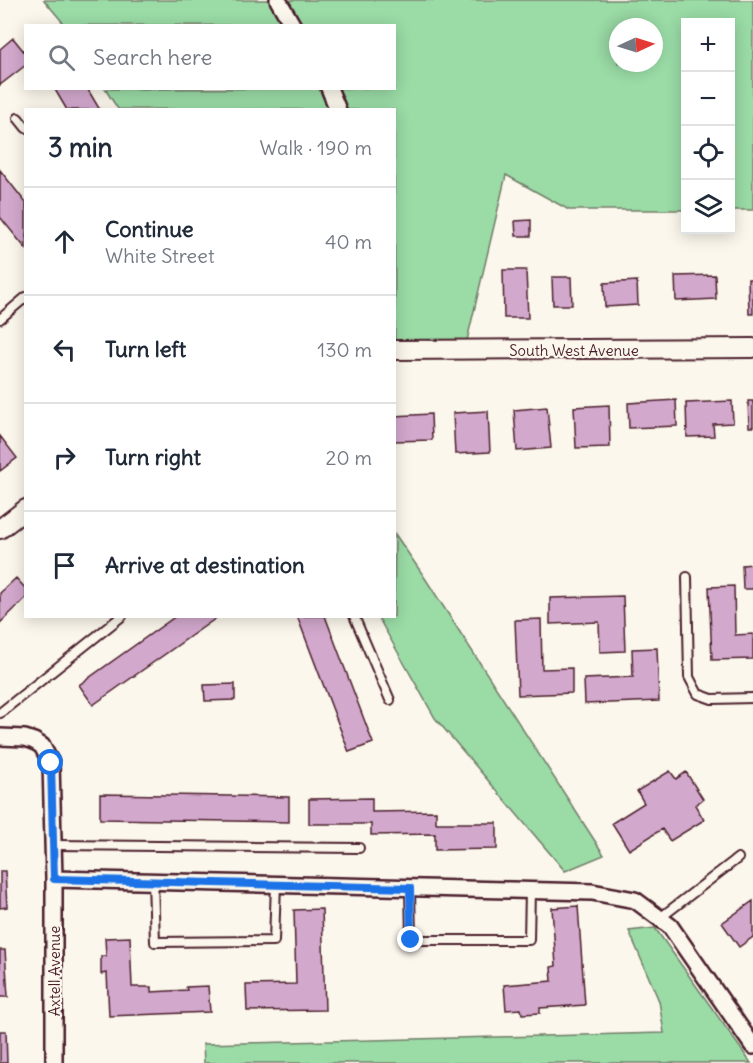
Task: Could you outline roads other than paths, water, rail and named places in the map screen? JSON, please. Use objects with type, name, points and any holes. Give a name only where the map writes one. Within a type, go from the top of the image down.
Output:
[{"type":"street","points":[[278,0],[292,24]]},
{"type":"street","points":[[330,90],[337,108]]},
{"type":"street","name":"South West Avenue","points":[[396,350],[753,348]]},
{"type":"street","points":[[0,529],[24,511]]},
{"type":"street","name":"Axtell Avenue","points":[[0,737],[25,738],[34,741],[42,746],[51,763],[54,846],[54,1063]]},
{"type":"street","points":[[54,879],[592,892],[635,900],[669,926],[752,1042]]},
{"type":"lane","points":[[18,118],[24,126]]},
{"type":"lane","points":[[0,319],[24,299]]},
{"type":"lane","points":[[687,577],[689,677],[698,694],[712,699],[753,698]]},
{"type":"lane","points":[[0,713],[119,618]]},
{"type":"lane","points":[[355,618],[390,700]]},
{"type":"lane","points":[[54,846],[359,848]]},
{"type":"lane","points":[[660,918],[738,858]]},
{"type":"lane","points":[[153,881],[155,942],[274,941],[276,884]]},
{"type":"lane","points":[[410,888],[411,940],[529,940],[530,890]]}]
